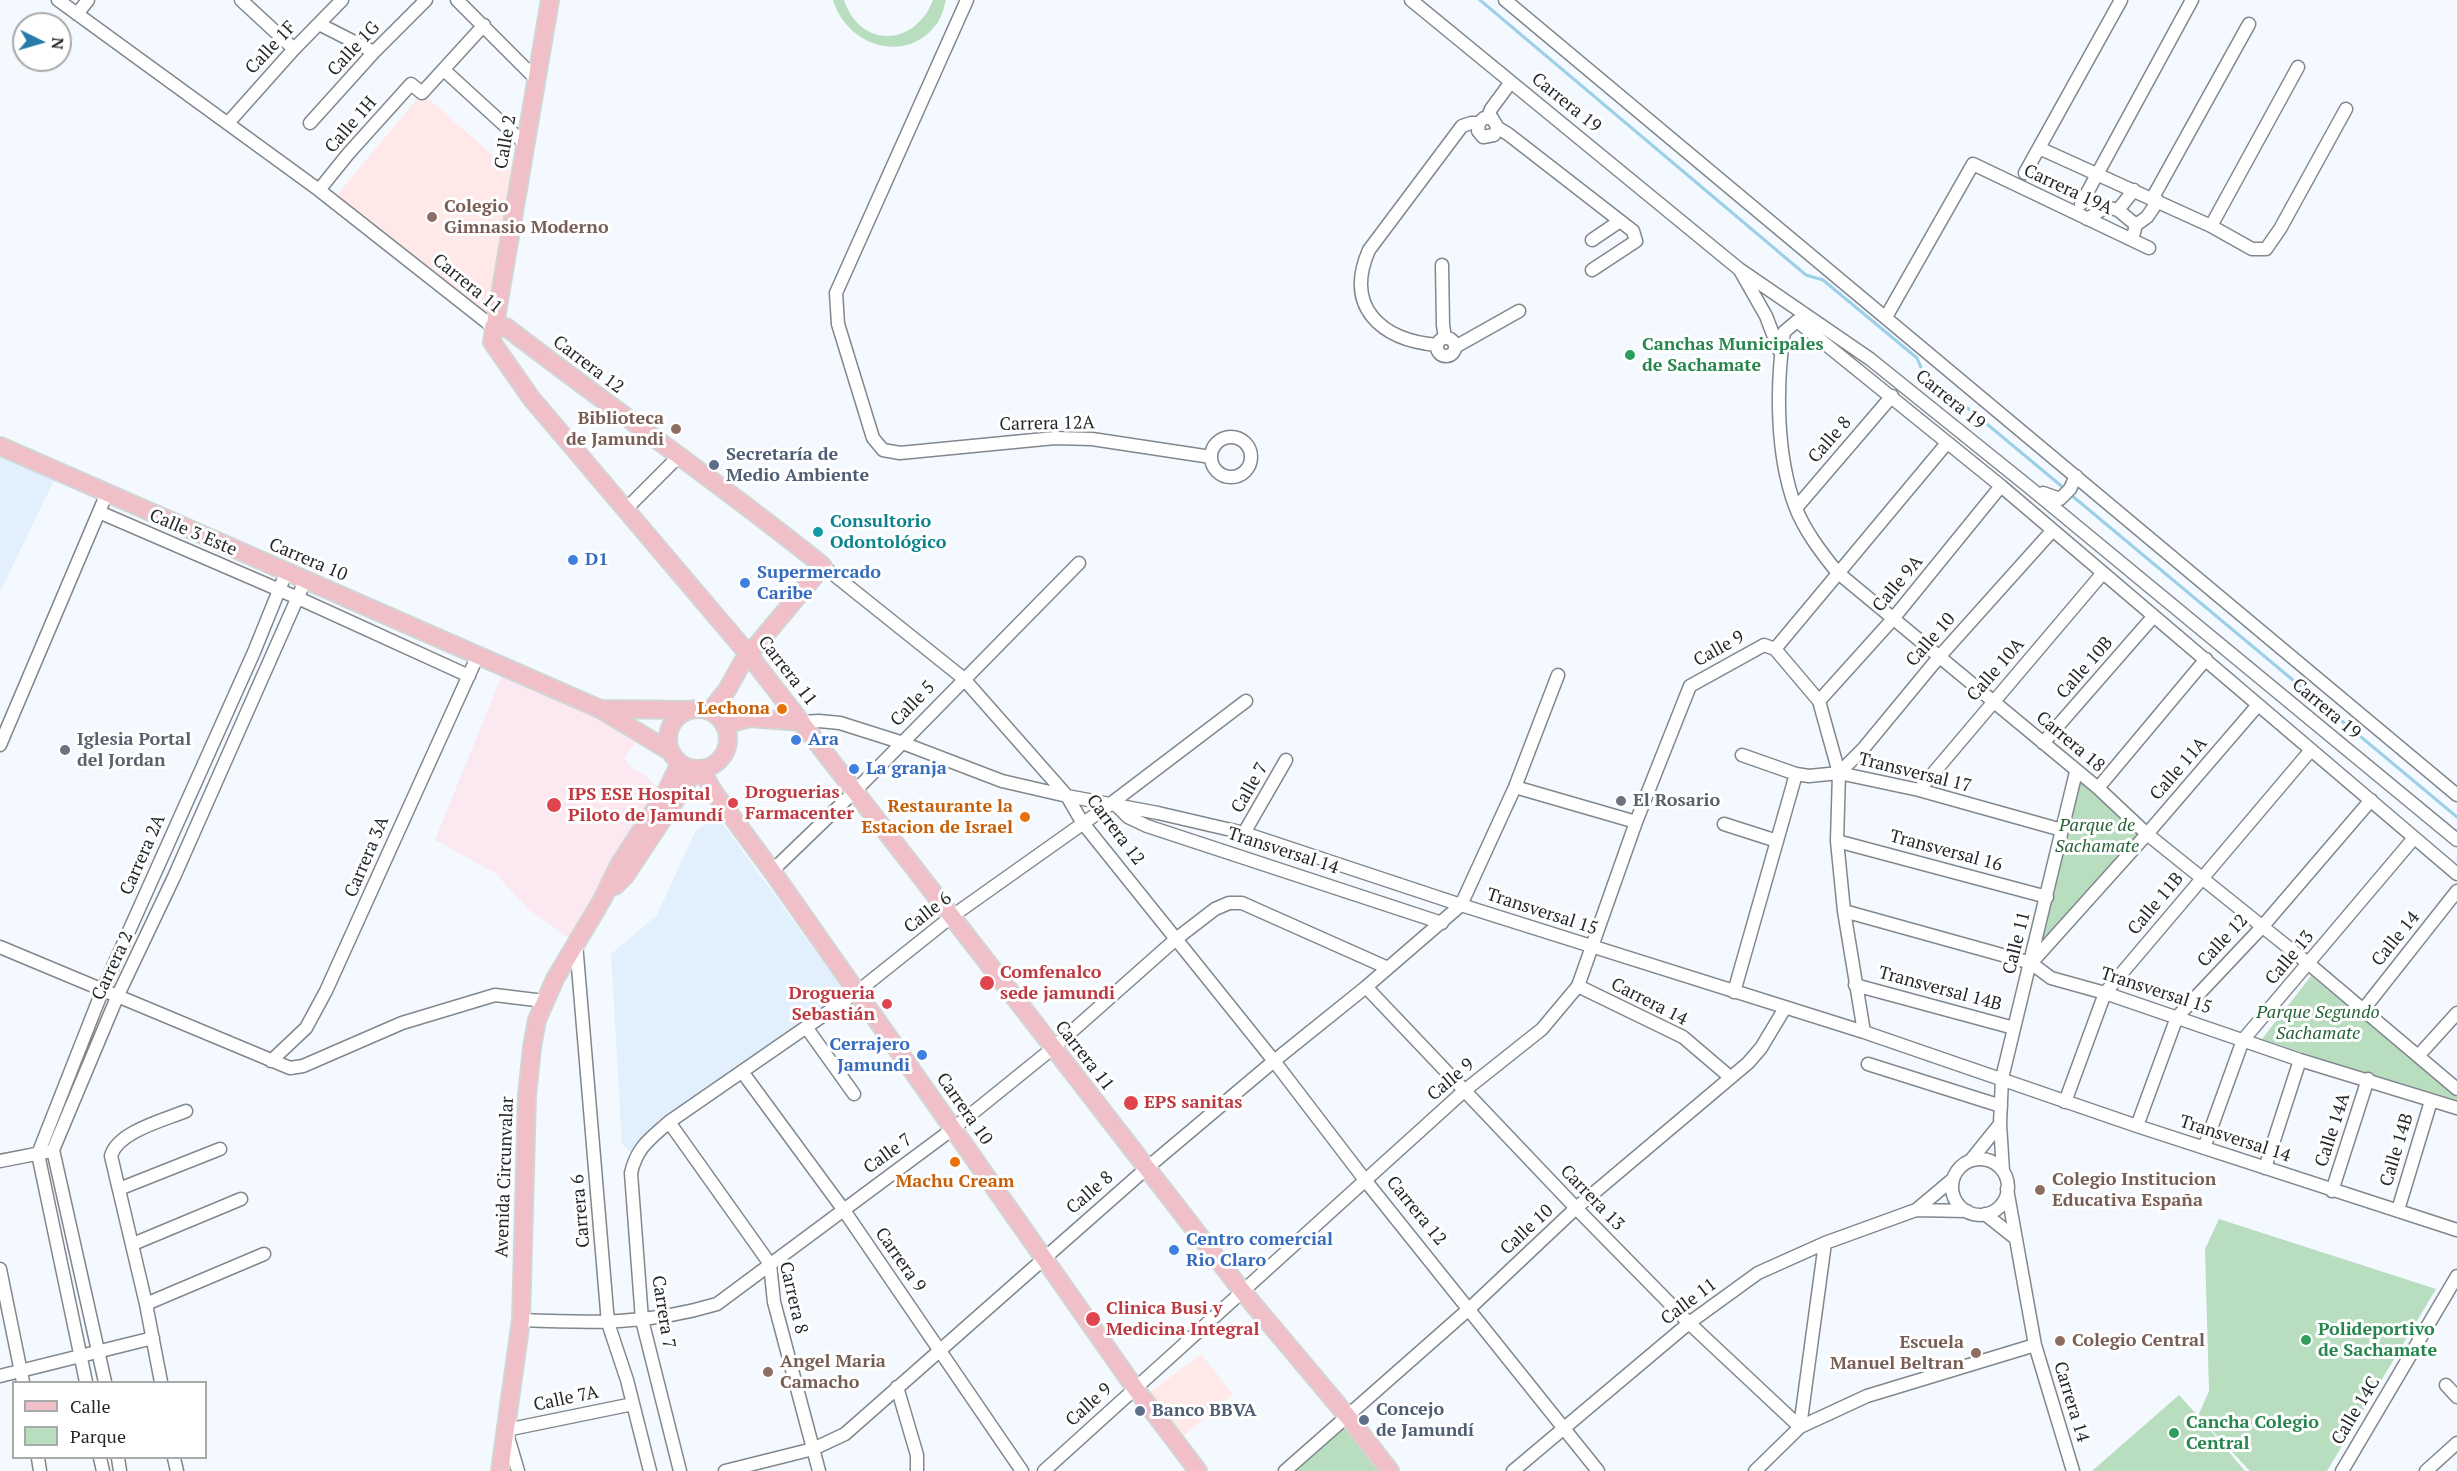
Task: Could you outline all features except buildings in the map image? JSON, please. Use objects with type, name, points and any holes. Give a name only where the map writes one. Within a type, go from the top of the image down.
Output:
[{"type":"main road","name":"Calle 2","points":[[493,327],[547,2]]},
{"type":"main road","name":"Carrera 12","points":[[493,327],[506,327],[823,566]]},
{"type":"main road","name":"Carrera 11","points":[[493,327],[492,342],[531,398],[749,655],[1243,1292],[1348,1417],[1390,1471]]},
{"type":"main road","name":"Carrera 10","points":[[0,446],[600,709],[687,763],[713,791],[772,871],[1135,1388],[1198,1471]]},
{"type":"main road","points":[[802,722],[718,718],[700,709],[690,710],[680,714],[673,722],[668,742],[687,763],[711,766],[724,753],[727,734],[718,718],[727,690],[749,655],[823,566]]},
{"type":"main road","name":"Carrera 10","points":[[600,709],[690,710]]},
{"type":"main road","name":"Avenida Circunvalar","points":[[500,1471],[521,1320],[527,1096],[537,1020],[544,1001],[602,900],[619,865],[656,819],[687,763]]},
{"type":"street","name":"Carrera 11","points":[[58,0],[319,190],[493,327]]},
{"type":"street","points":[[77,14],[88,0]]},
{"type":"street","points":[[241,0],[294,49]]},
{"type":"street","name":"Calle 1F","points":[[228,123],[294,49],[342,0]]},
{"type":"street","name":"Calle 1G","points":[[310,123],[374,52],[426,0]]},
{"type":"street","points":[[457,0],[536,79]]},
{"type":"street","name":"Carrera 12A","points":[[967,0],[836,293],[838,324],[873,438],[883,450],[900,453],[1055,438],[1092,439],[1211,457]]},
{"type":"street","name":"Carrera 19","points":[[1411,0],[1739,269],[1870,359],[2457,840]]},
{"type":"street","name":"Carrera 19","points":[[1506,0],[1886,317],[2074,480],[2457,795]]},
{"type":"street","points":[[2025,173],[2121,0]]},
{"type":"street","points":[[2081,204],[2192,0]]},
{"type":"street","points":[[319,24],[374,52]]},
{"type":"street","points":[[2132,240],[2136,225],[2147,218],[2249,24]]},
{"type":"street","points":[[484,25],[444,70],[525,144]]},
{"type":"street","points":[[2211,226],[2298,67]]},
{"type":"street","name":"Calle 1H","points":[[319,190],[411,84],[422,93],[444,70]]},
{"type":"street","points":[[1498,128],[1494,135],[1483,136],[1478,131],[1511,82]]},
{"type":"street","points":[[2039,148],[2211,226],[2252,249],[2266,249],[2280,230],[2346,110]]},
{"type":"street","points":[[1441,341],[1409,341],[1374,320],[1362,298],[1361,268],[1369,249],[1462,126],[1484,120],[1495,121],[1498,128],[1633,231],[1636,241],[1592,270]]},
{"type":"street","name":"Carrera 19A","points":[[1886,317],[1973,164],[2149,248]]},
{"type":"street","points":[[2118,210],[2134,190]]},
{"type":"street","points":[[2087,219],[2106,207],[2118,210],[2136,225]]},
{"type":"street","points":[[1592,240],[1620,221]]},
{"type":"street","points":[[1442,265],[1443,325],[1439,353],[1446,356],[1453,352],[1455,346],[1519,311]]},
{"type":"street","name":"Carrera 18","points":[[1739,269],[1766,316],[1781,354]]},
{"type":"street","points":[[1797,321],[1810,318]]},
{"type":"street","name":"Carrera 19","points":[[1797,321],[2001,486],[2457,874]]},
{"type":"street","name":"Carrera 18","points":[[1797,321],[1784,332],[1781,354],[1780,438],[1796,508],[1808,531],[1837,572],[1892,620],[2098,788],[2147,834],[2309,964],[2457,1089]]},
{"type":"street","name":"Calle 8","points":[[1796,508],[1892,396]]},
{"type":"street","name":"Calle 9","points":[[1044,1471],[1464,1091],[1542,1029],[1578,986],[1590,946],[1636,822],[1690,686],[1769,647],[1837,572],[1947,442]]},
{"type":"street","points":[[626,509],[679,456]]},
{"type":"street","points":[[2029,487],[2060,499],[2074,480]]},
{"type":"street","name":"Calle 9A","points":[[1819,701],[1892,620],[2001,486]]},
{"type":"street","points":[[0,745],[106,493]]},
{"type":"street","name":"Calle 3 Este","points":[[99,513],[298,598],[469,676]]},
{"type":"street","name":"Calle 10","points":[[1833,773],[1863,749],[1939,657],[2052,531]]},
{"type":"street","name":"Calle 5","points":[[772,871],[855,791],[900,742],[1079,562]]},
{"type":"street","name":"Carrera 12","points":[[823,566],[963,678],[1066,796],[1082,822],[1274,1060],[1365,1180],[1470,1308],[1598,1471]]},
{"type":"street","name":"Carrera 2A","points":[[38,1154],[103,989],[254,652],[286,573]]},
{"type":"street","name":"Calle 10A","points":[[1919,790],[2102,574]]},
{"type":"street","name":"Carrera 2","points":[[53,1150],[118,995],[174,877],[305,581]]},
{"type":"street","name":"Calle 10B","points":[[2043,743],[2153,617]]},
{"type":"street","name":"Transversal 17","points":[[1769,647],[1819,701],[1833,773],[1919,790],[2062,830]]},
{"type":"street","name":"Carrera 3A","points":[[271,1061],[306,1028],[326,991],[478,655]]},
{"type":"street","points":[[2098,788],[2206,659]]},
{"type":"street","points":[[1461,905],[1515,787],[1557,675]]},
{"type":"street","name":"Calle 6","points":[[635,1156],[647,1141],[669,1122],[857,992],[951,917],[1082,822],[1113,806],[1246,701]]},
{"type":"street","name":"Calle 11A","points":[[2031,963],[2147,834],[2258,705]]},
{"type":"street","points":[[802,722],[840,723],[900,742],[1002,780],[1066,796]]},
{"type":"street","name":"Calle 11B","points":[[2066,1102],[2105,993],[2311,750]]},
{"type":"street","points":[[1742,755],[1803,775],[1833,773],[1844,912],[1864,1032]]},
{"type":"street","name":"Calle 7","points":[[1244,833],[1286,760]]},
{"type":"street","name":"Calle 11","points":[[2003,1171],[2000,1124],[2002,1078],[2076,772]]},
{"type":"street","points":[[1734,992],[1777,841],[1803,775]]},
{"type":"street","points":[[1515,787],[1636,822]]},
{"type":"street","name":"Transversal 15","points":[[1066,796],[1158,813],[1244,833],[2002,1078]]},
{"type":"street","name":"Calle 12","points":[[2137,1126],[2177,1017],[2262,927],[2371,800]]},
{"type":"street","name":"Transversal 14","points":[[1113,806],[1128,817],[1147,826],[1442,922]]},
{"type":"street","points":[[1724,824],[1777,841]]},
{"type":"street","name":"Calle 13","points":[[2204,1148],[2243,1040],[2414,837]]},
{"type":"street","name":"Transversal 16","points":[[1837,841],[2047,897]]},
{"type":"street","name":"Calle 14","points":[[2362,1010],[2457,891]]},
{"type":"street","name":"Calle 7","points":[[521,1320],[608,1323],[688,1312],[717,1304],[954,1128],[1053,1048],[1176,939],[1215,909],[1229,903],[1242,903],[1388,968]]},
{"type":"street","name":"Calle 8","points":[[725,1471],[813,1449],[845,1434],[1044,1256],[1274,1060],[1366,987],[1461,905]]},
{"type":"street","name":"Transversal 15","points":[[1844,912],[2031,963],[2051,978],[2105,993],[2300,1059],[2457,1108]]},
{"type":"street","name":"Carrera 6","points":[[576,943],[608,1323],[651,1471]]},
{"type":"street","points":[[0,947],[290,1068],[303,1066],[402,1023],[495,995],[544,1001]]},
{"type":"street","name":"Transversal 14B","points":[[1856,985],[2014,1028]]},
{"type":"street","name":"Carrera 14","points":[[1578,986],[1683,1037],[1730,1077]]},
{"type":"street","name":"Carrera 13","points":[[1366,987],[1689,1323],[1800,1427]]},
{"type":"street","name":"Calle 10","points":[[1285,1471],[1470,1308],[1576,1208],[1748,1063],[1761,1048],[1785,1008]]},
{"type":"street","points":[[2419,1055],[2457,1013]]},
{"type":"street","points":[[806,1027],[854,1094]]},
{"type":"street","points":[[2265,1168],[2300,1059]]},
{"type":"street","points":[[1868,1064],[2001,1106]]},
{"type":"street","name":"Carrera 9","points":[[743,1073],[843,1209],[1022,1471]]},
{"type":"street","name":"Transversal 14","points":[[2002,1078],[2137,1126],[2457,1230]]},
{"type":"street","name":"Calle 14A","points":[[2332,1191],[2368,1079]]},
{"type":"street","name":"Calle 14B","points":[[2398,1210],[2431,1101]]},
{"type":"street","points":[[161,1381],[133,1244],[111,1156],[117,1144],[142,1129],[186,1111]]},
{"type":"street","name":"Carrera 8","points":[[669,1122],[770,1264],[774,1302],[819,1471]]},
{"type":"street","points":[[2000,1124],[1971,1160],[1957,1171],[1953,1179],[1954,1198],[1966,1211],[1985,1214],[2014,1237]]},
{"type":"street","points":[[119,1189],[220,1149]]},
{"type":"street","points":[[0,1161],[53,1150],[105,1381]]},
{"type":"street","points":[[38,1154],[86,1381]]},
{"type":"street","name":"Carrera 7","points":[[635,1156],[631,1173],[642,1320],[680,1471]]},
{"type":"street","points":[[1971,1160],[1989,1160],[2003,1171],[2007,1189],[2000,1205],[1985,1214]]},
{"type":"street","name":"Calle 11","points":[[1513,1471],[1689,1323],[1758,1273],[1825,1243],[1916,1210],[1953,1179]]},
{"type":"street","name":"Carrera 14","points":[[2007,1189],[2035,1345],[2073,1471]]},
{"type":"street","points":[[133,1244],[241,1199]]},
{"type":"street","name":"Calle 11","points":[[1916,1210],[1966,1211]]},
{"type":"street","points":[[1800,1427],[1825,1243]]},
{"type":"street","points":[[146,1304],[264,1254]]},
{"type":"street","points":[[0,1269],[22,1376]]},
{"type":"street","name":"Calle 14C","points":[[2342,1471],[2457,1276]]},
{"type":"street","points":[[0,1376],[22,1376],[80,1356],[153,1338]]},
{"type":"street","points":[[1755,1471],[1800,1427],[1867,1396],[2035,1345]]},
{"type":"street","points":[[2446,1385],[2457,1397]]},
{"type":"street","points":[[897,1387],[917,1455],[916,1471]]},
{"type":"street","name":"Calle 7A","points":[[506,1430],[633,1404]]},
{"type":"street","points":[[506,1430],[518,1471]]},
{"type":"street","points":[[2426,1471],[2457,1443]]},
{"type":"shaded area","name":"Colegio Gimnasio Moderno","points":[[422,93],[519,178],[493,327],[331,202]]},
{"type":"shaded area","points":[[0,446],[58,472],[0,592]]},
{"type":"shaded area","name":"IPS ESE Hospital Piloto de Jamundí","points":[[505,667],[643,736],[625,759],[632,768],[646,776],[665,794],[576,943],[528,909],[495,873],[435,840]]},
{"type":"shaded area","points":[[717,816],[847,995],[630,1152],[622,1144],[611,954],[657,915],[695,832]]},
{"type":"shaded area","points":[[1201,1354],[1233,1394],[1179,1440],[1142,1398]]},
{"type":"green space","points":[[833,0],[844,0],[852,16],[862,27],[874,34],[888,36],[901,34],[914,27],[925,16],[933,0],[946,0],[938,22],[925,36],[911,44],[895,47],[880,45],[864,39],[840,16]]},
{"type":"green space","name":"Parque de Sachamate","points":[[2076,772],[2147,834],[2031,963]]},
{"type":"green space","name":"Parque Segundo Sachamate","points":[[2311,976],[2457,1097],[2457,1105],[2262,1039]]},
{"type":"green space","name":"Polideportivo de Sachamate","points":[[2219,1219],[2436,1289],[2327,1471],[2250,1471],[2199,1417],[2245,1471],[2092,1471],[2179,1395],[2198,1416],[2209,1391],[2205,1249]]},
{"type":"green space","points":[[1348,1417],[1390,1471],[1285,1471]]},
{"type":"waterway","points":[[1480,0],[1806,275],[1823,280],[1917,358],[1922,370],[2065,489]]},
{"type":"waterway","points":[[2070,494],[2457,817]]},
{"type":"place","name":"Colegio Gimnasio Moderno","points":[[432,217]]},
{"type":"place","name":"Canchas Municipales de Sachamate","points":[[1630,355]]},
{"type":"place","name":"Biblioteca de Jamundi","points":[[676,429]]},
{"type":"place","name":"Secretaría de Medio Ambiente","points":[[714,465]]},
{"type":"place","name":"Consultorio Odontológico","points":[[818,532]]},
{"type":"place","name":"D1","points":[[573,560]]},
{"type":"place","name":"Supermercado Caribe","points":[[745,583]]},
{"type":"place","name":"Lechona","points":[[782,709]]},
{"type":"place","name":"Ara","points":[[796,740]]},
{"type":"place","name":"Iglesia Portal del Jordan","points":[[65,750]]},
{"type":"place","name":"La granja","points":[[854,769]]},
{"type":"place","name":"El Rosario","points":[[1621,801]]},
{"type":"place","name":"Droguerias Farmacenter","points":[[733,803]]},
{"type":"place","name":"IPS ESE Hospital Piloto de Jamundí","points":[[554,805]]},
{"type":"place","name":"Restaurante la Estacion de Israel","points":[[1025,817]]},
{"type":"place","name":"Comfenalco sede jamundi","points":[[987,983]]},
{"type":"place","name":"Drogueria Sebastián","points":[[887,1004]]},
{"type":"place","name":"Cerrajero Jamundi","points":[[922,1055]]},
{"type":"place","name":"EPS sanitas","points":[[1131,1103]]},
{"type":"place","name":"Machu Cream","points":[[955,1162]]},
{"type":"place","name":"Colegio Institucion Educativa España","points":[[2040,1190]]},
{"type":"place","name":"Centro comercial Rio Claro","points":[[1174,1250]]},
{"type":"place","name":"Clinica Busi y Medicina Integral","points":[[1093,1319]]},
{"type":"place","name":"Polideportivo de Sachamate","points":[[2306,1340]]},
{"type":"place","name":"Colegio Central","points":[[2060,1341]]},
{"type":"place","name":"Escuela Manuel Beltran","points":[[1976,1353]]},
{"type":"place","name":"Angel Maria Camacho","points":[[768,1372]]},
{"type":"place","name":"Banco BBVA","points":[[1140,1411]]},
{"type":"place","name":"Concejo de Jamundí","points":[[1364,1420]]},
{"type":"place","name":"Cancha Colegio Central","points":[[2174,1433]]}]
